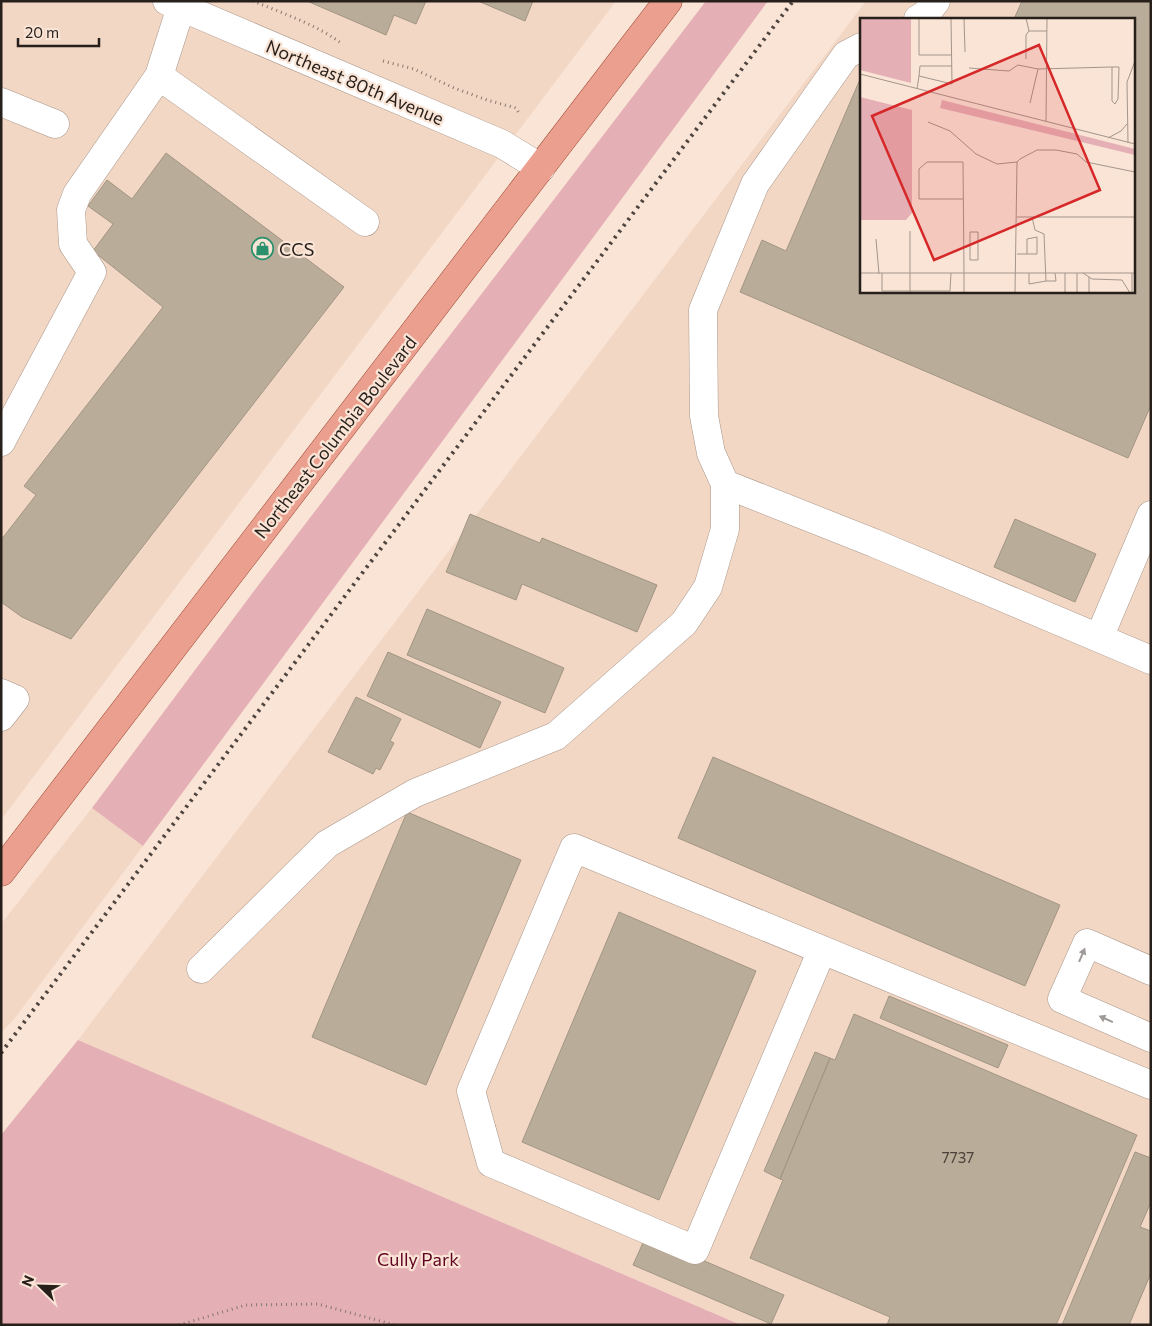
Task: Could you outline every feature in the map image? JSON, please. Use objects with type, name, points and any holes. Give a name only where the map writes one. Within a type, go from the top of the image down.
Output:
[{"type":"main road","name":"Northeast Columbia Boulevard","points":[[1,872],[668,1]]},
{"type":"street","points":[[920,18],[925,15],[936,1]]},
{"type":"street","name":"Northeast 80th Avenue","points":[[177,3],[502,144],[541,168]]},
{"type":"street","points":[[1,442],[92,272],[73,244],[71,210],[77,194],[159,76],[177,3]]},
{"type":"street","points":[[202,969],[327,844],[414,793],[556,736],[684,623],[708,587],[725,529],[726,484],[711,453],[704,416],[703,310],[755,184],[846,55],[860,48]]},
{"type":"street","points":[[159,76],[365,222]]},
{"type":"street","points":[[1,102],[55,124]]},
{"type":"street","points":[[726,484],[883,547],[1151,660]]},
{"type":"street","points":[[1099,638],[1148,530]]},
{"type":"street","points":[[1,693],[15,699],[1,718]]},
{"type":"street","points":[[822,950],[695,1250],[491,1164],[471,1091],[574,848],[1151,1085]]},
{"type":"street","points":[[1151,971],[1087,943],[1062,1000],[1151,1038]]},
{"type":"path","points":[[252,1],[312,26],[347,48]]},
{"type":"path","points":[[376,59],[414,69],[462,91],[516,108],[519,113]]},
{"type":"path","points":[[179,1325],[246,1305],[309,1304],[318,1304],[395,1325]]},
{"type":"shaded area","points":[[1,1],[616,1],[1,820]]},
{"type":"shaded area","points":[[866,1],[1151,1],[1151,1325],[741,1325],[78,1040]]},
{"type":"shaded area","points":[[92,808],[143,846],[15,1018],[1,1033],[1,924]]},
{"type":"green space","points":[[706,1],[768,1],[143,846],[92,808],[260,583]]},
{"type":"green space","name":"Cully Park","points":[[78,1040],[741,1325],[1,1325],[1,1135]]},
{"type":"building","points":[[307,1],[426,1],[416,24],[394,15],[386,35]]},
{"type":"building","points":[[478,1],[533,1],[525,21]]},
{"type":"building","points":[[1022,1],[1151,1],[1151,405],[1128,458],[740,292],[762,240],[786,251],[860,79],[860,292],[1134,292],[1134,18],[1014,18]]},
{"type":"building","points":[[166,153],[344,287],[71,639],[22,617],[1,602],[1,540],[36,495],[24,486],[163,307],[93,251],[113,224],[88,206],[107,180],[132,199]]},
{"type":"building","points":[[470,514],[540,543],[542,538],[657,585],[637,632],[522,584],[516,600],[446,572]]},
{"type":"building","points":[[1015,519],[1096,554],[1075,602],[994,567]]},
{"type":"building","points":[[427,609],[564,668],[545,713],[407,655]]},
{"type":"building","points":[[388,652],[501,702],[480,748],[367,696]]},
{"type":"building","points":[[356,697],[401,719],[390,741],[394,743],[380,770],[376,768],[373,774],[328,752]]},
{"type":"building","points":[[713,757],[1060,905],[1025,986],[678,838]]},
{"type":"building","points":[[407,812],[521,860],[426,1085],[312,1037]]},
{"type":"building","points":[[619,912],[756,971],[659,1200],[522,1142]]},
{"type":"building","points":[[889,996],[1008,1045],[998,1068],[880,1018]]},
{"type":"building","points":[[854,1014],[1137,1135],[1056,1325],[887,1325],[890,1317],[750,1258],[783,1180],[780,1179],[830,1058],[835,1060]]},
{"type":"building","points":[[815,1052],[830,1058],[780,1179],[764,1171]]},
{"type":"building","points":[[1135,1152],[1151,1158],[1151,1202],[1140,1227],[1151,1231],[1151,1273],[1129,1325],[1062,1325]]},
{"type":"building","points":[[646,1236],[784,1295],[771,1324],[633,1265]]},
{"type":"railway","points":[[1,1053],[793,1]]},
{"type":"place","name":"CCS","points":[[263,249]]}]
